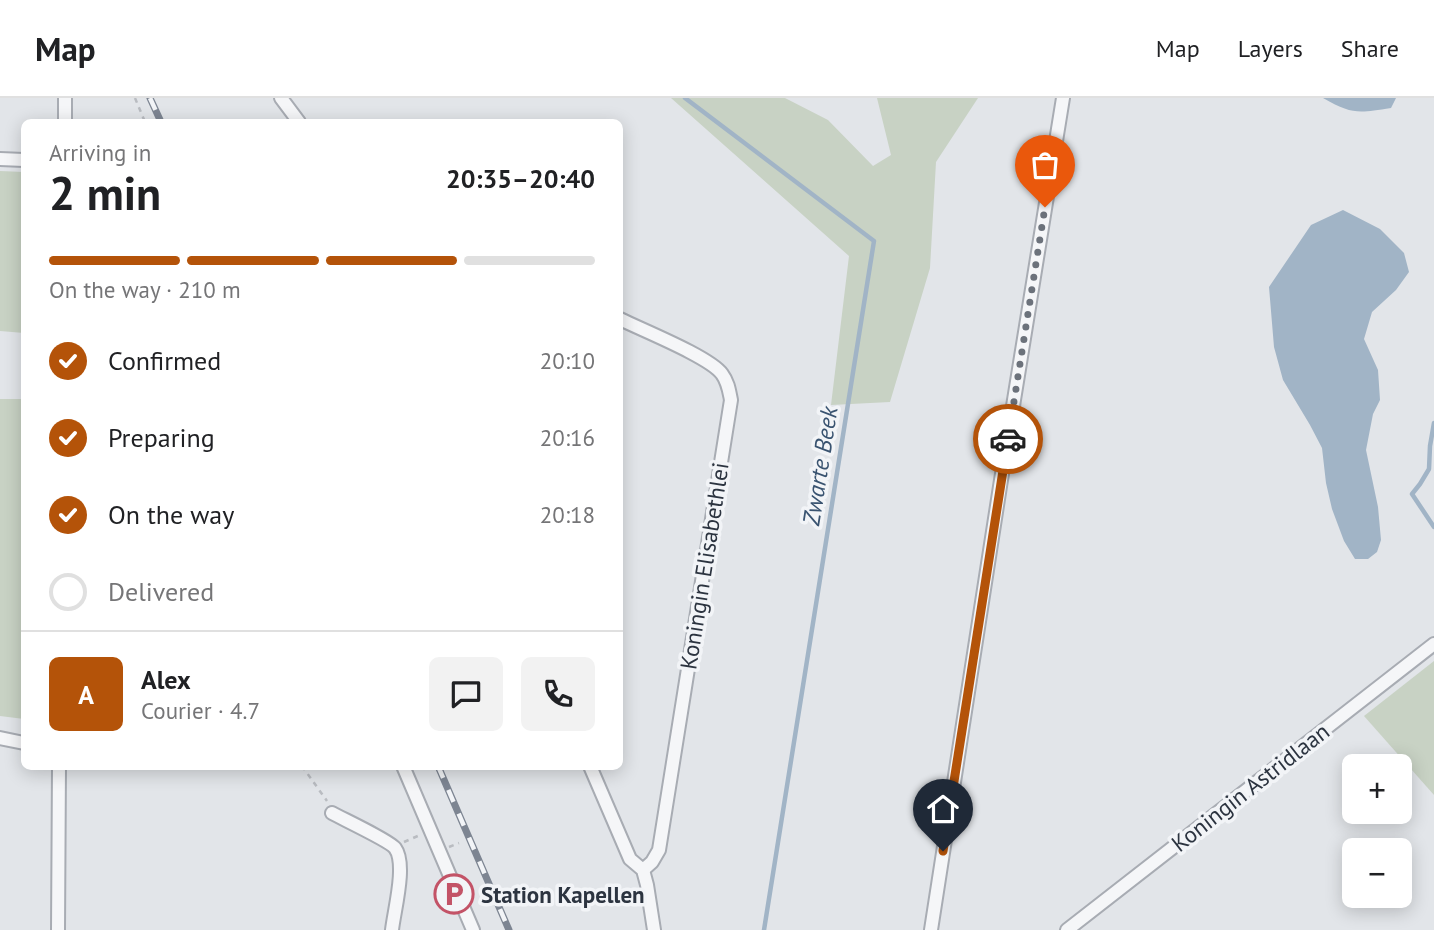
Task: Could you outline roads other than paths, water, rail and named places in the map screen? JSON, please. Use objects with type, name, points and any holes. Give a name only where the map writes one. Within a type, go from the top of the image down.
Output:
[{"type":"street","points":[[65,98],[65,119]]},
{"type":"street","points":[[281,98],[297,119]]},
{"type":"street","points":[[931,930],[1063,98]]},
{"type":"street","points":[[0,159],[21,160]]},
{"type":"street","name":"Koningin Elisabethlei","points":[[623,320],[701,358],[720,371],[728,383],[731,400],[659,850],[643,870]]},
{"type":"street","name":"Koningin Astridlaan","points":[[1067,930],[1434,645]]},
{"type":"street","points":[[0,738],[21,742]]},
{"type":"street","points":[[58,930],[59,770]]},
{"type":"street","points":[[405,770],[473,930]]},
{"type":"street","points":[[592,770],[630,859],[643,870],[654,930]]},
{"type":"street","points":[[332,813],[395,846],[401,869],[392,930]]},
{"type":"water","points":[[1323,98],[1396,98],[1391,108],[1363,112],[1349,110]]},
{"type":"water","points":[[1343,210],[1380,229],[1404,253],[1409,272],[1396,290],[1372,312],[1364,339],[1378,370],[1380,400],[1373,414],[1366,450],[1378,507],[1381,540],[1377,552],[1368,559],[1355,559],[1344,541],[1332,509],[1322,448],[1283,380],[1274,347],[1269,287],[1311,225]]},
{"type":"waterway","name":"Zwarte Beek","points":[[685,98],[874,241],[764,930]]},
{"type":"waterway","points":[[1434,423],[1429,469],[1412,494],[1434,527]]},
{"type":"railway","points":[[150,98],[160,119]]},
{"type":"railway","points":[[440,770],[509,930]]},
{"type":"place","name":"Station Kapellen","points":[[454,894]]}]
